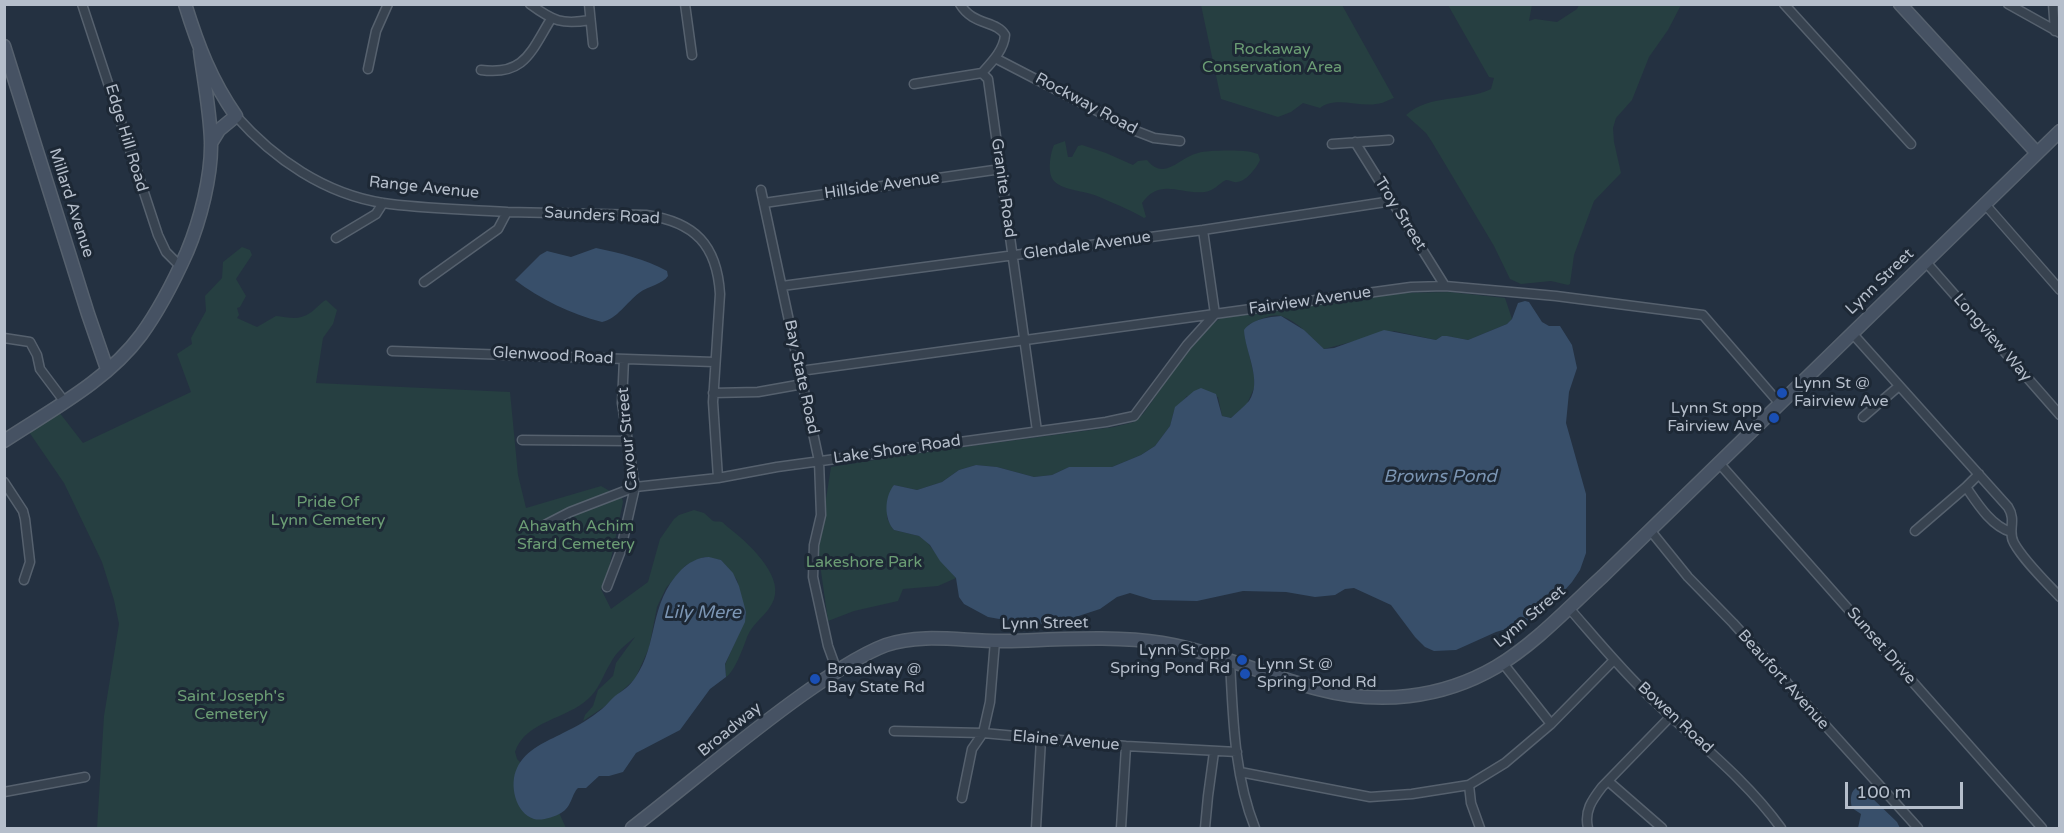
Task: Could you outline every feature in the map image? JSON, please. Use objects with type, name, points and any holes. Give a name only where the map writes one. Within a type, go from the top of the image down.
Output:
[{"type":"main road","name":"Range Avenue","points":[[184,4],[212,78],[236,116]]},
{"type":"main road","points":[[1900,4],[2037,153]]},
{"type":"main road","name":"Millard Avenue","points":[[4,46],[88,314],[108,369]]},
{"type":"main road","points":[[4,441],[108,369],[140,336],[168,295],[197,229],[209,170],[210,121],[200,51]]},
{"type":"main road","points":[[210,121],[228,105]]},
{"type":"main road","points":[[211,143],[219,130],[236,116]]},
{"type":"main road","name":"Lynn Street","points":[[852,663],[886,645],[931,639],[1128,640],[1161,643],[1205,653],[1320,690],[1368,698],[1412,697],[1451,687],[1502,662],[1536,638],[1569,608],[2060,131]]},
{"type":"main road","name":"Broadway","points":[[632,828],[765,722],[852,663]]},
{"type":"street","name":"Edge Hill Road","points":[[82,4],[158,235],[166,252],[180,266]]},
{"type":"street","points":[[368,69],[376,31],[388,4]]},
{"type":"street","points":[[530,4],[551,19],[572,23],[590,20]]},
{"type":"street","points":[[589,4],[593,44]]},
{"type":"street","points":[[685,4],[692,55]]},
{"type":"street","points":[[914,84],[982,73],[995,58],[1005,40],[1002,31],[977,21],[960,4]]},
{"type":"street","points":[[1784,4],[1911,144]]},
{"type":"street","points":[[2008,4],[2057,32]]},
{"type":"street","points":[[2053,4],[2057,32]]},
{"type":"street","points":[[481,70],[502,72],[521,63],[551,19]]},
{"type":"street","name":"Rockway Road","points":[[995,58],[1136,131],[1154,138],[1180,141]]},
{"type":"street","name":"Granite Road","points":[[982,73],[988,80],[1037,431]]},
{"type":"street","name":"Range Avenue","points":[[236,116],[255,137],[296,168],[320,182],[351,195],[383,203],[507,212]]},
{"type":"street","points":[[1332,144],[1389,140]]},
{"type":"street","name":"Troy Street","points":[[1356,142],[1445,286]]},
{"type":"street","name":"Hillside Avenue","points":[[764,203],[1001,169]]},
{"type":"street","name":"Bay State Road","points":[[761,190],[819,461],[821,515],[814,545],[813,577],[828,646],[837,671]]},
{"type":"street","name":"Glendale Avenue","points":[[782,286],[1013,257],[1392,201]]},
{"type":"street","points":[[336,238],[375,215],[383,203]]},
{"type":"street","points":[[1984,203],[2060,290]]},
{"type":"street","points":[[424,282],[496,230],[507,212]]},
{"type":"street","name":"Saunders Road","points":[[507,212],[646,215],[678,222],[692,230],[711,252],[719,279],[720,294],[713,393],[718,478]]},
{"type":"street","points":[[1203,230],[1215,314]]},
{"type":"street","name":"Longview Way","points":[[1925,261],[2060,415]]},
{"type":"street","name":"Fairview Avenue","points":[[800,371],[1410,288],[1445,286],[1556,296],[1703,315],[1780,404]]},
{"type":"street","name":"Lake Shore Road","points":[[539,528],[570,512],[635,487],[718,478],[819,461],[1106,422],[1134,416],[1186,345],[1215,314]]},
{"type":"street","points":[[1852,333],[2012,514],[2011,532],[2014,543],[2060,597]]},
{"type":"street","points":[[4,338],[30,342],[37,354],[40,369],[64,401]]},
{"type":"street","name":"Glenwood Road","points":[[392,351],[714,362]]},
{"type":"street","name":"Cavour Street","points":[[607,587],[620,553],[635,487],[622,403],[624,359]]},
{"type":"street","points":[[713,393],[758,392],[803,384]]},
{"type":"street","points":[[1863,417],[1899,386]]},
{"type":"street","points":[[522,440],[629,441]]},
{"type":"street","name":"Sunset Drive","points":[[1719,463],[2042,828]]},
{"type":"street","points":[[1915,531],[1979,474]]},
{"type":"street","points":[[4,482],[23,511],[25,519],[30,562],[24,580]]},
{"type":"street","points":[[1966,487],[1993,522],[2011,532]]},
{"type":"street","name":"Beaufort Avenue","points":[[1650,530],[1688,577],[1733,622],[1918,828]]},
{"type":"street","name":"Bowen Road","points":[[1569,608],[1614,660],[1738,779],[1781,828]]},
{"type":"street","points":[[962,798],[972,748],[983,733],[990,702],[995,641]]},
{"type":"street","points":[[1240,772],[1370,797],[1412,794],[1469,785],[1505,763],[1551,724],[1614,660]]},
{"type":"street","points":[[1230,661],[1240,772],[1246,804],[1255,828]]},
{"type":"street","points":[[1502,662],[1551,724]]},
{"type":"street","points":[[1588,828],[1586,820],[1589,807],[1608,781],[1671,716]]},
{"type":"street","name":"Elaine Avenue","points":[[894,731],[983,733],[1126,746],[1238,752]]},
{"type":"street","points":[[1036,828],[1041,739]]},
{"type":"street","points":[[1121,828],[1126,746]]},
{"type":"street","points":[[1205,828],[1214,752]]},
{"type":"street","points":[[4,792],[85,777]]},
{"type":"street","points":[[1608,781],[1662,828]]},
{"type":"street","points":[[1469,785],[1471,803],[1480,828]]},
{"type":"green space","name":"Rockaway Conservation Area","points":[[1201,5],[1342,5],[1394,98],[1378,104],[1339,102],[1320,108],[1303,103],[1291,112],[1278,117],[1221,99]]},
{"type":"green space","points":[[1448,5],[1532,5],[1529,21],[1535,19],[1557,22],[1577,9],[1579,5],[1681,5],[1668,30],[1649,57],[1632,100],[1616,118],[1613,128],[1614,142],[1621,173],[1594,201],[1574,255],[1568,285],[1551,281],[1521,284],[1510,279],[1494,246],[1432,142],[1426,133],[1406,115],[1425,104],[1470,96],[1491,89],[1494,78],[1489,77]]},
{"type":"green space","points":[[1065,141],[1068,157],[1072,157],[1078,146],[1082,145],[1133,165],[1138,161],[1147,160],[1160,169],[1166,169],[1191,155],[1209,151],[1251,152],[1258,154],[1260,160],[1244,180],[1236,182],[1226,180],[1208,191],[1164,189],[1156,191],[1142,203],[1146,217],[1144,218],[1097,196],[1068,188],[1054,181],[1050,169],[1050,158],[1054,145]]},
{"type":"green space","name":"Saint Joseph's Cemetery","points":[[242,247],[250,250],[252,255],[236,279],[246,296],[237,308],[239,315],[237,318],[257,327],[276,316],[302,317],[326,300],[337,310],[333,324],[323,338],[316,383],[510,392],[518,475],[526,508],[601,486],[622,498],[609,568],[601,589],[611,609],[648,582],[660,539],[674,519],[694,510],[704,513],[713,521],[723,522],[753,550],[768,569],[775,589],[774,599],[769,609],[750,632],[729,675],[726,677],[725,665],[746,617],[737,580],[721,560],[704,557],[685,566],[666,588],[657,607],[649,648],[635,679],[604,707],[583,721],[593,706],[598,690],[613,676],[616,663],[635,637],[615,656],[598,687],[588,699],[579,706],[537,727],[520,742],[515,752],[517,759],[550,793],[566,828],[97,828],[104,716],[119,624],[102,562],[64,483],[29,432],[59,412],[83,443],[191,392],[177,354],[192,344],[191,338],[206,311],[205,296],[222,278],[223,262]]},
{"type":"green space","name":"Lakeshore Park","points":[[1450,292],[1505,298],[1512,319],[1507,324],[1468,340],[1442,336],[1436,340],[1394,331],[1324,349],[1293,321],[1277,315],[1269,316],[1248,325],[1245,337],[1254,375],[1254,388],[1247,404],[1231,418],[1222,416],[1218,397],[1187,396],[1174,411],[1170,426],[1155,446],[1141,455],[1112,467],[1069,467],[1052,475],[1034,477],[997,467],[976,465],[959,470],[942,482],[917,490],[894,485],[888,497],[887,518],[891,526],[894,530],[919,536],[926,541],[956,578],[938,586],[903,589],[898,601],[854,611],[828,621],[818,550],[831,467],[1114,427],[1134,422],[1143,414],[1180,360],[1202,334],[1224,316],[1400,293]]},
{"type":"water","points":[[596,248],[650,263],[667,271],[668,276],[639,293],[617,314],[602,322],[556,305],[515,280],[547,251],[571,257]]},
{"type":"water","name":"Browns Pond","points":[[1529,302],[1542,322],[1549,326],[1560,326],[1572,345],[1577,368],[1569,392],[1566,423],[1586,494],[1586,553],[1580,570],[1572,582],[1548,609],[1520,625],[1496,632],[1456,650],[1434,651],[1425,647],[1391,605],[1354,588],[1345,589],[1335,595],[1315,597],[1286,592],[1243,591],[1197,601],[1153,600],[1130,593],[1117,597],[1100,609],[1054,624],[1022,623],[988,617],[964,604],[959,597],[956,578],[940,561],[930,545],[919,536],[894,530],[888,520],[886,508],[888,496],[894,485],[917,490],[942,482],[959,470],[976,465],[997,467],[1034,477],[1052,475],[1069,467],[1112,467],[1141,455],[1155,446],[1170,426],[1175,407],[1201,388],[1216,394],[1222,416],[1231,418],[1249,401],[1253,393],[1254,376],[1244,330],[1251,323],[1261,319],[1281,316],[1304,330],[1324,349],[1334,348],[1384,330],[1436,340],[1447,336],[1468,340],[1507,324],[1512,319],[1518,303]]},
{"type":"water","name":"Lily Mere","points":[[709,557],[721,560],[733,573],[746,612],[745,622],[725,664],[726,677],[710,689],[680,730],[636,753],[623,772],[599,776],[586,788],[578,788],[567,808],[558,814],[541,819],[527,816],[518,804],[514,790],[515,775],[521,761],[537,747],[593,716],[631,683],[643,665],[658,610],[671,583],[690,563]]},
{"type":"water","points":[[1858,787],[1862,796],[1869,795],[1897,822],[1900,828],[1858,828],[1861,814],[1852,808],[1851,799],[1853,790]]},
{"type":"place","name":"Lynn St @ Fairview Ave","points":[[1782,393]]},
{"type":"place","name":"Lynn St opp Fairview Ave","points":[[1774,418]]},
{"type":"place","name":"Lynn St opp Spring Pond Rd","points":[[1242,660]]},
{"type":"place","name":"Lynn St @ Spring Pond Rd","points":[[1245,674]]},
{"type":"place","name":"Broadway @ Bay State Rd","points":[[815,679]]},
{"type":"park label","name":"Pride Of Lynn Cemetery","points":[[328,512]]},
{"type":"park label","name":"Ahavath Achim Sfard Cemetery","points":[[576,536]]}]
